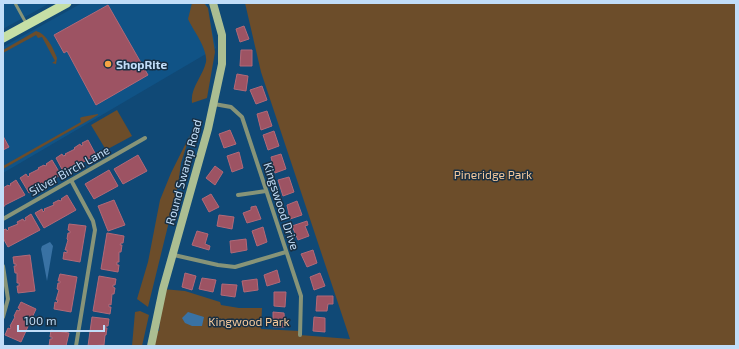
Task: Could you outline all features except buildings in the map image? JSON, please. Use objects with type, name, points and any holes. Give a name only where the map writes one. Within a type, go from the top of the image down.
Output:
[{"type":"main road","points":[[3,38],[67,3]]},
{"type":"main road","name":"Round Swamp Road","points":[[151,346],[163,289],[174,255],[214,104],[223,52],[222,35],[213,3]]},
{"type":"street","name":"Kingswood Drive","points":[[214,104],[231,107],[242,117],[301,296],[300,335]]},
{"type":"street","name":"Silver Birch Lane","points":[[3,219],[145,138]]},
{"type":"street","points":[[72,180],[93,222],[95,230],[76,346]]},
{"type":"street","points":[[238,195],[266,191]]},
{"type":"street","points":[[174,255],[218,266],[235,267],[286,252]]},
{"type":"street","points":[[3,266],[8,299],[3,316]]},
{"type":"lane","points":[[15,3],[27,25]]},
{"type":"shaded area","points":[[3,3],[50,3],[3,29]]},
{"type":"shaded area","points":[[82,3],[206,3],[216,48],[3,173],[3,47]]},
{"type":"shaded area","points":[[50,242],[53,246],[47,281],[41,249],[42,246]]},
{"type":"shaded area","points":[[188,312],[204,317],[202,326],[192,326],[185,323],[182,318]]},
{"type":"green space","points":[[192,3],[204,3],[208,8],[215,52],[207,98],[192,103],[193,92],[206,62],[206,57],[203,46],[188,19]]},
{"type":"green space","name":"Pineridge Park","points":[[245,3],[736,3],[736,346],[153,346],[155,331],[159,331],[163,289],[185,291],[220,302],[221,305],[239,308],[262,308],[261,329],[300,331],[300,335],[350,339],[261,72]]},
{"type":"green space","points":[[36,31],[46,38],[54,50],[57,58],[56,64],[52,63],[55,61],[42,37],[38,38],[36,35],[3,53],[3,50]]},
{"type":"green space","points":[[117,110],[132,136],[106,150],[91,125]]},
{"type":"green space","points":[[98,114],[3,169],[3,166],[81,122],[80,118]]},
{"type":"green space","points":[[190,135],[181,163],[178,185],[148,307],[137,299],[148,262],[160,200],[171,173]]},
{"type":"green space","points":[[140,311],[149,315],[142,346],[132,346],[135,312]]},
{"type":"place","name":"ShopRite","points":[[108,64]]},
{"type":"park label","name":"Kingwood Park","points":[[249,321]]}]
